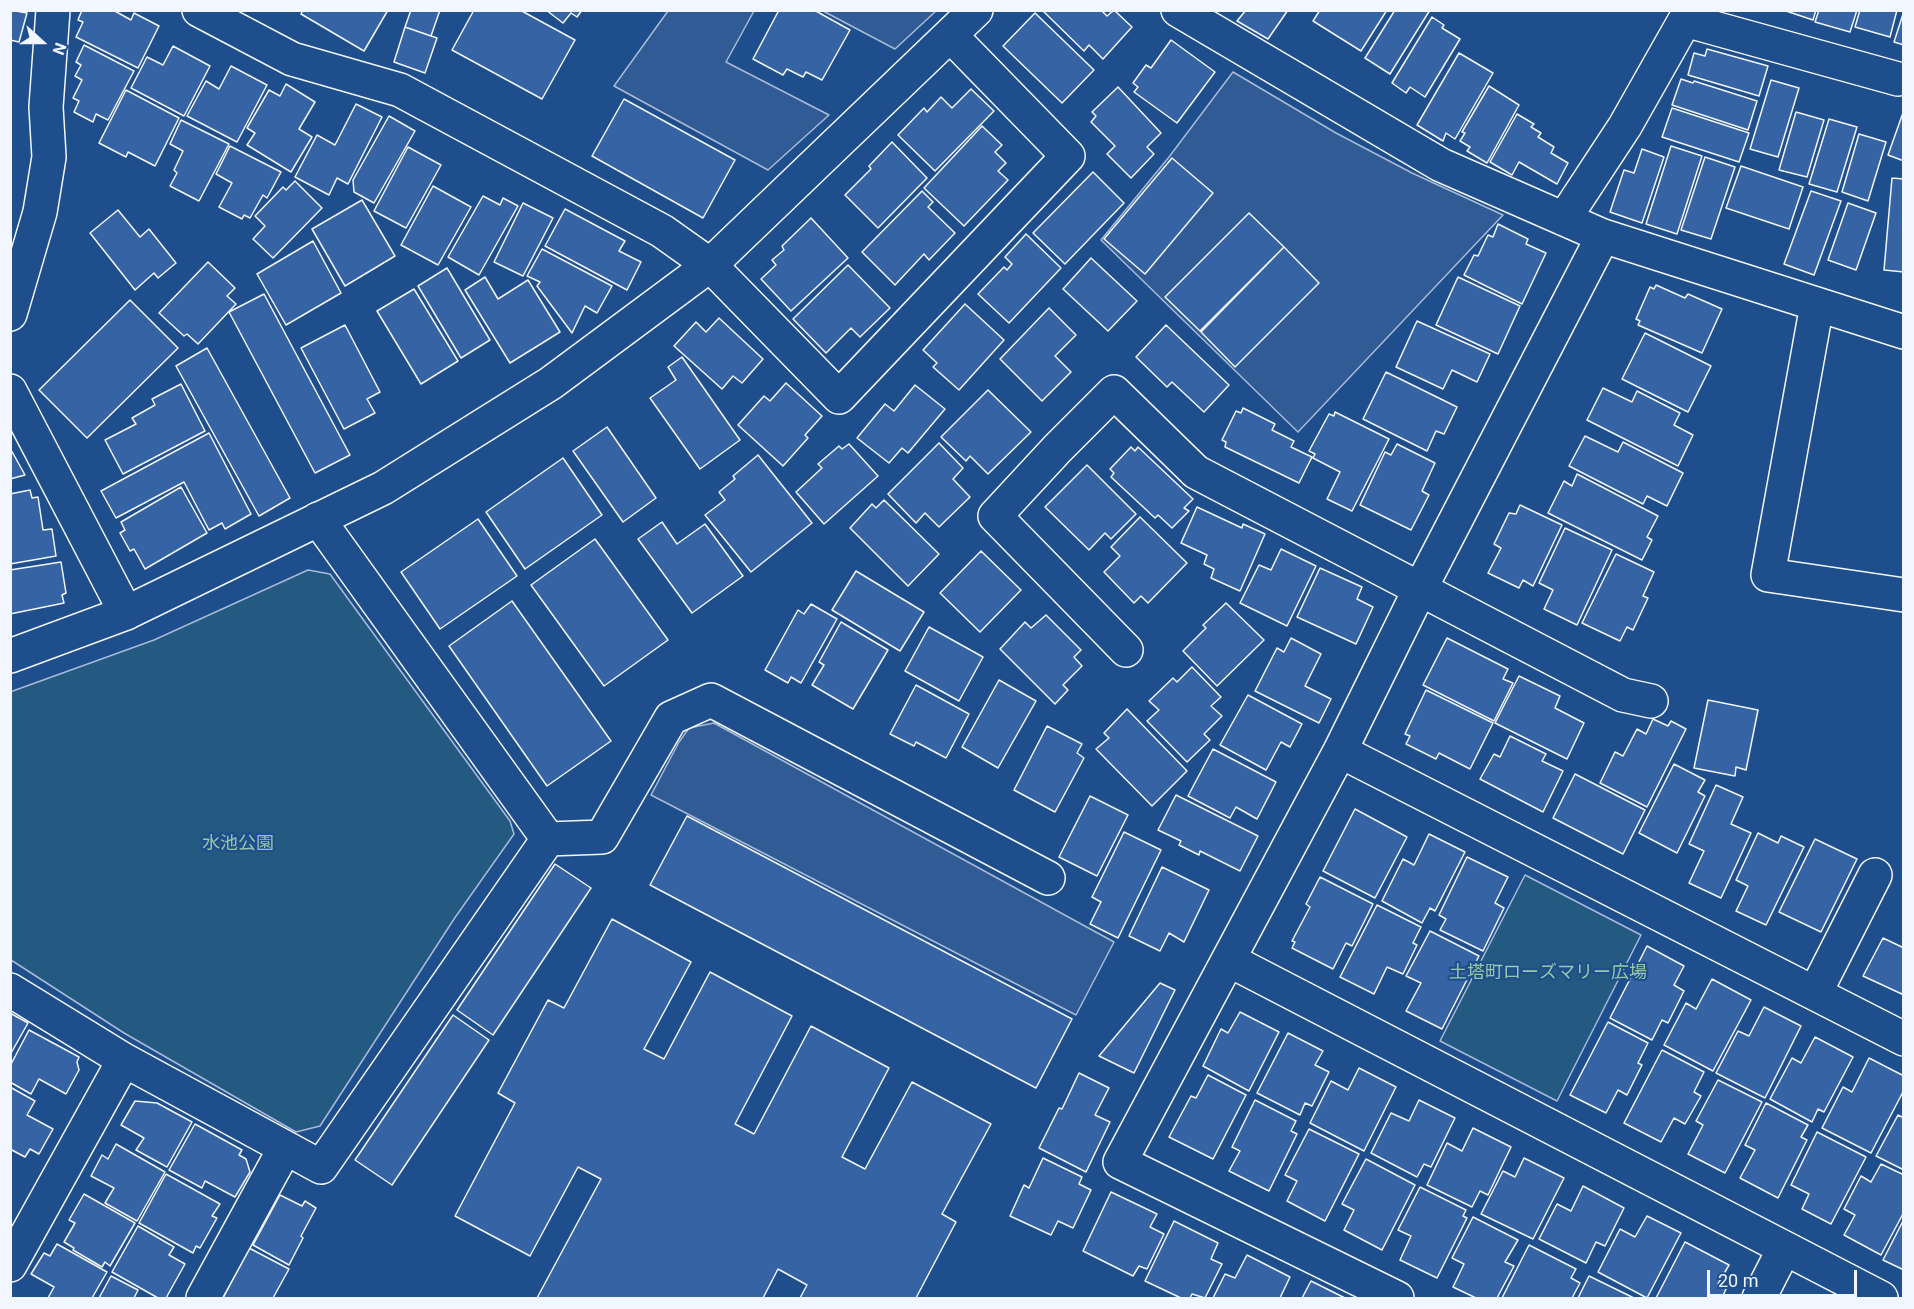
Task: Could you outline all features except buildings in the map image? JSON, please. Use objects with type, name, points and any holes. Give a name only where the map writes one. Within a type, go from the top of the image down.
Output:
[{"type":"street","points":[[10,314],[40,212],[49,157],[46,107],[53,10]]},
{"type":"street","points":[[199,10],[292,58],[400,90],[662,231],[710,266],[839,397],[1068,156],[951,36]]},
{"type":"street","points":[[10,656],[126,614],[383,488],[551,383],[710,266],[976,10]]},
{"type":"street","points":[[1178,10],[1441,165],[1603,236],[1904,332]]},
{"type":"street","points":[[1564,219],[1625,126],[1689,15],[1898,79]]},
{"type":"street","points":[[1397,1299],[1120,1162],[1340,751],[1420,589],[1603,236]]},
{"type":"street","points":[[1817,305],[1767,575],[1904,595]]},
{"type":"street","points":[[10,391],[126,614]]},
{"type":"street","points":[[1126,650],[995,516],[1114,392],[1196,472],[1623,695],[1651,701]]},
{"type":"street","points":[[318,519],[548,839]]},
{"type":"street","points":[[548,839],[602,837],[671,718],[711,700],[1048,878]]},
{"type":"street","points":[[1340,751],[1904,1040]]},
{"type":"street","points":[[10,990],[124,1060],[321,1167],[548,839]]},
{"type":"street","points":[[1815,993],[1875,875]]},
{"type":"street","points":[[1228,960],[1881,1299]]},
{"type":"street","points":[[10,1264],[124,1060]]},
{"type":"street","points":[[203,1299],[285,1148]]},
{"type":"street","points":[[1759,1299],[1784,1249]]},
{"type":"green space","name":"水池公園","points":[[308,570],[330,574],[510,821],[514,834],[454,919],[320,1126],[296,1132],[124,1033],[11,960],[10,692],[154,640]]},
{"type":"green space","name":"土塔町ローズマリー広場","points":[[1525,875],[1641,935],[1557,1101],[1440,1041]]},
{"type":"shaded area","points":[[936,10],[895,49],[823,11]]},
{"type":"shaded area","points":[[668,11],[754,11],[726,62],[829,115],[768,170],[614,86]]},
{"type":"shaded area","points":[[1233,72],[1336,133],[1412,173],[1503,215],[1298,432],[1101,240],[1169,157]]},
{"type":"shaded area","points":[[714,723],[1114,942],[1076,1015],[651,795],[689,728]]}]
